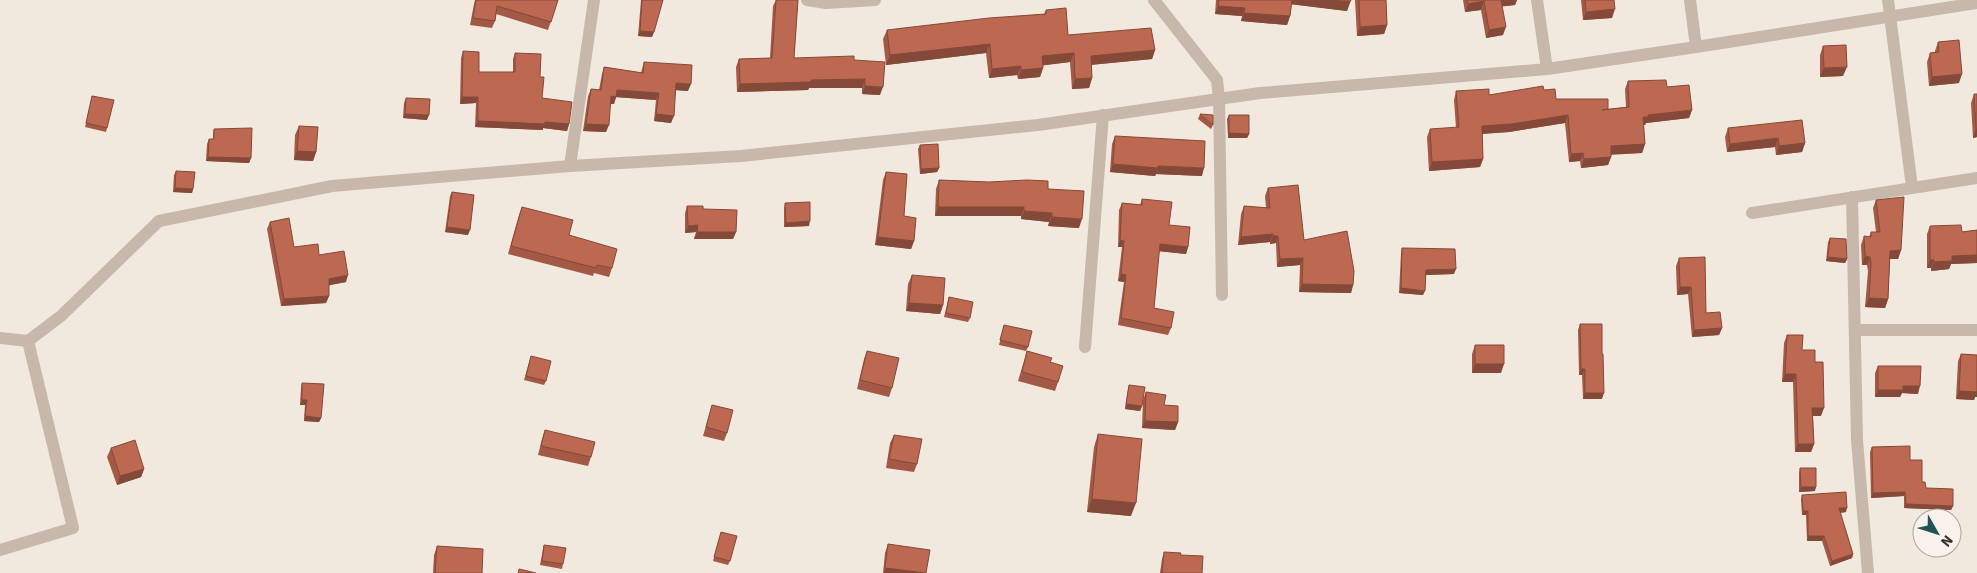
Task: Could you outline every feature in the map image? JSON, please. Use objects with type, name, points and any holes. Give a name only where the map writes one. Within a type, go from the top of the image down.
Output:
[{"type":"street","points":[[570,166],[594,0]]},
{"type":"street","points":[[807,0],[826,3],[875,0]]},
{"type":"street","points":[[1154,0],[1217,80],[1219,98],[1222,295]]},
{"type":"street","points":[[1537,0],[1547,69]]},
{"type":"street","points":[[1690,0],[1696,47]]},
{"type":"street","points":[[1888,0],[1912,187]]},
{"type":"street","points":[[0,338],[28,341],[61,316],[158,221],[332,186],[570,166],[740,156],[1038,125],[1219,98],[1547,69],[1977,3]]},
{"type":"street","points":[[1085,347],[1103,115]]},
{"type":"street","points":[[1752,212],[1977,178]]},
{"type":"street","points":[[1852,197],[1857,440],[1868,573]]},
{"type":"street","points":[[1855,330],[1977,330]]},
{"type":"street","points":[[0,550],[73,528],[28,341]]},
{"type":"building","points":[[476,0],[558,0],[551,22],[497,6],[495,21],[473,18]]},
{"type":"building","points":[[642,0],[663,0],[654,32],[640,31]]},
{"type":"building","points":[[776,0],[798,0],[794,58],[854,56],[854,60],[885,62],[883,87],[865,86],[865,79],[740,84],[739,59],[772,58]]},
{"type":"building","points":[[1219,0],[1292,0],[1290,16],[1244,13],[1245,8],[1218,6]]},
{"type":"building","points":[[1330,0],[1351,0],[1350,2]]},
{"type":"building","points":[[1359,0],[1386,0],[1387,25],[1360,27]]},
{"type":"building","points":[[1467,0],[1501,0],[1506,27],[1489,30],[1484,1],[1468,4]]},
{"type":"building","points":[[1585,0],[1614,0],[1615,9],[1586,12]]},
{"type":"building","points":[[1066,8],[1068,35],[1151,28],[1155,50],[1091,56],[1092,78],[1075,79],[1074,53],[1042,56],[1043,68],[1021,70],[1021,66],[992,69],[990,44],[890,55],[887,30],[989,18],[1046,14],[1046,10]]},
{"type":"building","points":[[1959,40],[1962,74],[1932,77],[1930,53],[1939,52],[1938,42]]},
{"type":"building","points":[[1846,45],[1847,67],[1824,68],[1823,46]]},
{"type":"building","points":[[463,51],[479,52],[479,72],[515,72],[515,53],[541,54],[540,77],[544,77],[542,98],[572,102],[569,124],[478,121],[478,97],[462,97]]},
{"type":"building","points":[[644,62],[692,65],[691,84],[676,83],[674,116],[656,114],[659,93],[617,90],[616,97],[611,96],[609,125],[586,124],[591,89],[601,90],[604,67],[643,73]]},
{"type":"building","points":[[1666,80],[1667,87],[1689,85],[1692,110],[1643,117],[1645,144],[1611,146],[1611,157],[1584,159],[1583,153],[1571,154],[1568,115],[1512,124],[1482,126],[1483,159],[1432,162],[1430,129],[1459,127],[1456,91],[1489,89],[1489,95],[1543,86],[1544,90],[1555,89],[1556,99],[1608,99],[1608,109],[1602,110],[1629,107],[1628,81]]},
{"type":"building","points":[[1974,94],[1977,94],[1977,129],[1976,129]]},
{"type":"building","points":[[92,96],[114,100],[107,128],[86,123]]},
{"type":"building","points":[[406,98],[430,99],[429,115],[405,114]]},
{"type":"building","points":[[1200,114],[1213,115],[1213,125]]},
{"type":"building","points":[[1229,115],[1249,115],[1249,134],[1229,133]]},
{"type":"building","points":[[1802,120],[1805,143],[1779,146],[1778,138],[1730,144],[1728,128]]},
{"type":"building","points":[[299,126],[318,127],[316,152],[297,151]]},
{"type":"building","points":[[252,128],[251,158],[208,157],[209,139],[214,139],[214,129]]},
{"type":"building","points":[[1115,136],[1205,141],[1204,168],[1158,166],[1158,168],[1113,164]]},
{"type":"building","points":[[938,144],[939,168],[921,169],[920,145]]},
{"type":"building","points":[[176,171],[195,172],[193,189],[175,188]]},
{"type":"building","points":[[886,172],[907,174],[904,216],[916,218],[914,241],[878,237]]},
{"type":"building","points":[[939,180],[989,182],[1048,181],[1048,189],[1084,191],[1082,219],[1052,217],[1052,213],[1024,211],[1024,207],[938,207]]},
{"type":"building","points":[[1298,185],[1304,240],[1347,231],[1354,271],[1353,285],[1302,284],[1303,258],[1280,259],[1278,236],[1273,236],[1273,234],[1241,237],[1244,206],[1270,208],[1268,188]]},
{"type":"building","points":[[452,192],[474,195],[470,230],[447,227]]},
{"type":"building","points":[[1904,197],[1901,250],[1890,251],[1888,299],[1869,298],[1871,263],[1870,257],[1865,256],[1864,236],[1871,237],[1871,232],[1880,232],[1876,200]]},
{"type":"building","points":[[1142,199],[1172,202],[1169,225],[1190,227],[1188,247],[1160,244],[1154,308],[1174,312],[1171,328],[1121,318],[1126,275],[1121,274],[1124,241],[1120,240],[1122,203],[1142,205]]},
{"type":"building","points":[[810,202],[810,221],[786,223],[785,203]]},
{"type":"building","points":[[687,206],[703,206],[703,209],[737,210],[736,232],[697,232],[698,225],[688,226]]},
{"type":"building","points":[[522,207],[573,220],[569,235],[617,249],[612,268],[597,265],[596,268],[511,246]]},
{"type":"building","points":[[289,218],[294,247],[318,244],[319,255],[344,251],[348,275],[329,279],[329,296],[284,299],[270,222]]},
{"type":"building","points":[[1961,225],[1962,232],[1977,230],[1977,255],[1952,256],[1952,261],[1934,262],[1934,260],[1930,260],[1930,226]]},
{"type":"building","points":[[1830,238],[1846,239],[1847,259],[1828,257]]},
{"type":"building","points":[[1402,248],[1455,249],[1456,269],[1426,270],[1425,291],[1401,288]]},
{"type":"building","points":[[1705,257],[1706,313],[1720,312],[1722,328],[1694,330],[1691,287],[1680,287],[1679,258]]},
{"type":"building","points":[[912,275],[945,278],[943,305],[909,303]]},
{"type":"building","points":[[949,297],[973,302],[970,318],[946,313]]},
{"type":"building","points":[[1580,324],[1602,324],[1604,393],[1585,393],[1585,369],[1581,369]]},
{"type":"building","points":[[1004,325],[1032,331],[1028,347],[1000,340]]},
{"type":"building","points":[[1787,335],[1803,335],[1802,350],[1815,350],[1815,362],[1823,362],[1824,408],[1812,408],[1814,444],[1798,444],[1796,374],[1785,374]]},
{"type":"building","points":[[1475,345],[1504,345],[1504,364],[1475,364]]},
{"type":"building","points":[[867,351],[899,358],[892,388],[860,380]]},
{"type":"building","points":[[1027,351],[1052,358],[1050,362],[1063,366],[1058,382],[1022,372]]},
{"type":"building","points":[[1961,354],[1977,355],[1977,392],[1959,391]]},
{"type":"building","points":[[531,356],[551,361],[546,381],[526,376]]},
{"type":"building","points":[[1878,366],[1921,366],[1920,386],[1903,386],[1903,390],[1878,390]]},
{"type":"building","points":[[302,383],[324,384],[321,418],[305,416],[307,400],[302,400]]},
{"type":"building","points":[[1129,385],[1145,387],[1142,406],[1126,404]]},
{"type":"building","points":[[1146,392],[1166,395],[1164,405],[1178,406],[1178,422],[1145,421]]},
{"type":"building","points":[[712,405],[733,410],[727,433],[706,427]]},
{"type":"building","points":[[545,430],[595,442],[591,457],[541,446]]},
{"type":"building","points":[[1098,434],[1142,439],[1136,503],[1092,499]]},
{"type":"building","points":[[894,435],[922,439],[917,464],[889,459]]},
{"type":"building","points":[[135,440],[144,469],[120,476],[111,448]]},
{"type":"building","points":[[1910,446],[1910,460],[1922,460],[1922,482],[1925,482],[1926,488],[1953,489],[1953,506],[1906,504],[1905,492],[1873,493],[1872,447]]},
{"type":"building","points":[[1800,468],[1816,468],[1816,487],[1801,487]]},
{"type":"building","points":[[1846,492],[1847,508],[1839,508],[1853,554],[1832,561],[1824,536],[1808,536],[1808,511],[1803,511],[1802,495]]},
{"type":"building","points":[[721,532],[737,536],[730,561],[714,557]]},
{"type":"building","points":[[888,544],[930,550],[926,573],[885,568]]},
{"type":"building","points":[[544,545],[566,548],[563,564],[542,561]]},
{"type":"building","points":[[437,546],[483,549],[482,573],[435,573]]},
{"type":"building","points":[[1164,552],[1203,556],[1202,573],[1162,573]]},
{"type":"building","points":[[519,569],[536,573],[518,573]]}]
